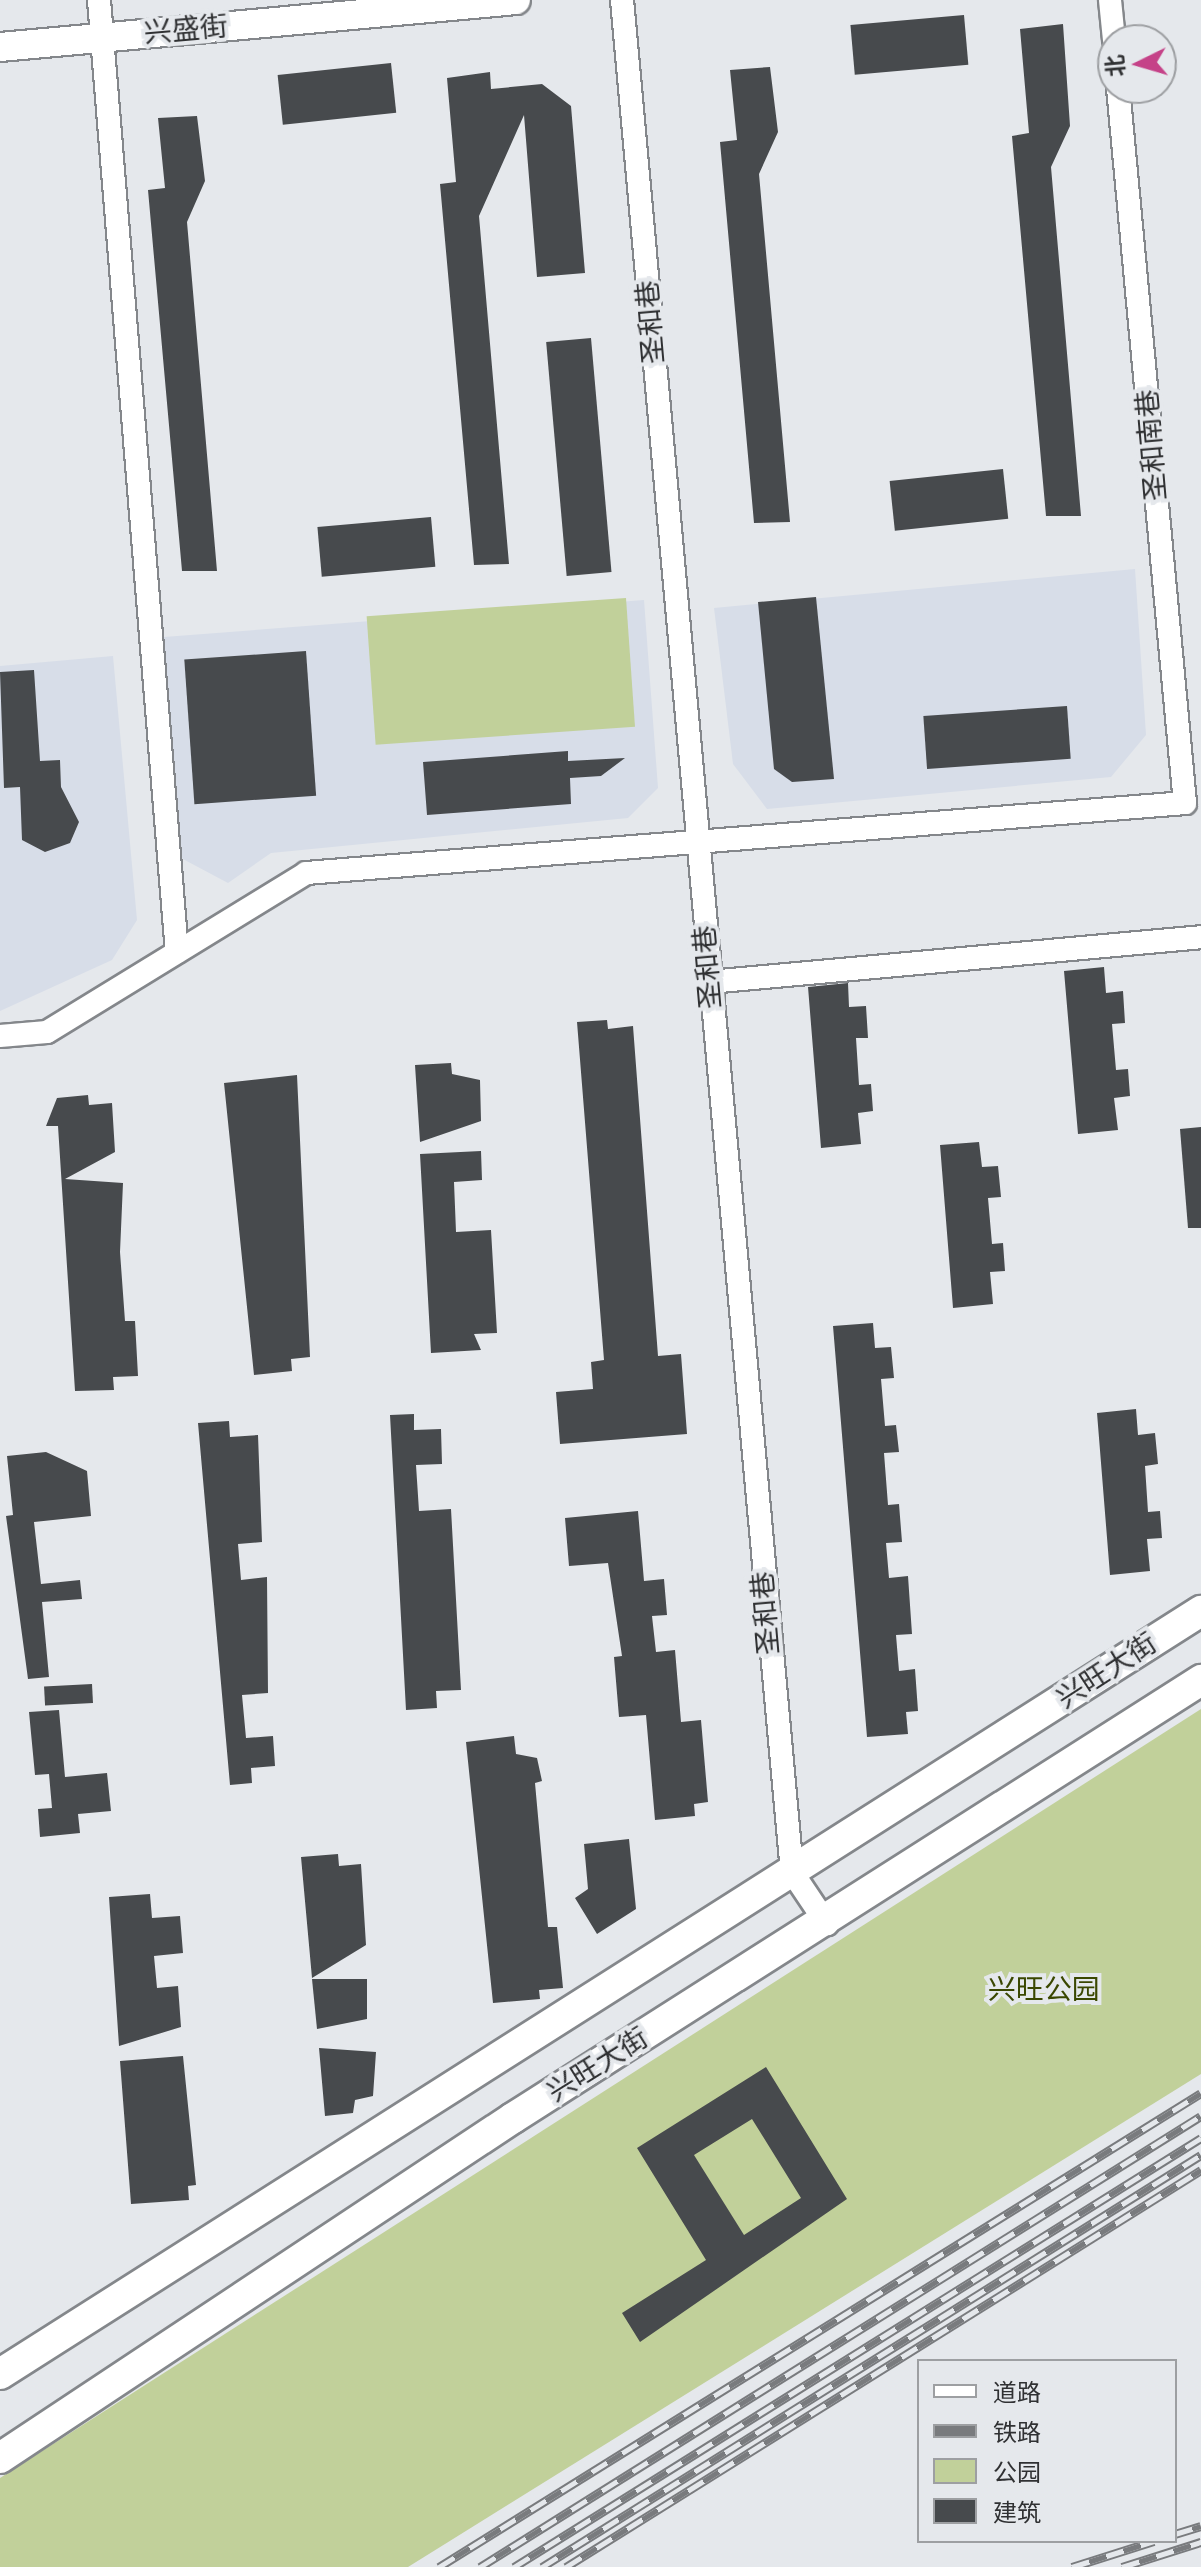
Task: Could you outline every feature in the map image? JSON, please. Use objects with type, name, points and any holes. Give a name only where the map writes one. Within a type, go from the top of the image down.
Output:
[{"type":"main road","name":"兴旺大街","points":[[0,2374],[1201,1611]]},
{"type":"main road","name":"兴旺大街","points":[[0,2458],[513,2118],[827,1924],[1201,1680]]},
{"type":"street","points":[[99,0],[177,952]]},
{"type":"street","name":"兴盛街","points":[[0,47],[516,0]]},
{"type":"street","name":"圣和巷","points":[[622,0],[792,1872],[827,1924]]},
{"type":"street","points":[[1110,0],[1112,24]]},
{"type":"street","name":"圣和南巷","points":[[697,839],[1185,803],[1119,104]]},
{"type":"street","points":[[0,1036],[47,1032],[306,873],[697,839]]},
{"type":"street","points":[[709,982],[1201,937]]},
{"type":"shaded area","points":[[1135,569],[1146,735],[1111,777],[767,809],[733,764],[714,608]]},
{"type":"shaded area","points":[[644,600],[658,788],[628,818],[271,853],[228,883],[181,858],[164,637]]},
{"type":"shaded area","points":[[113,656],[137,920],[112,960],[0,1011],[0,666]]},
{"type":"green space","points":[[626,598],[635,727],[376,745],[367,616]]},
{"type":"green space","name":"兴旺公园","points":[[1201,1709],[1201,2074],[408,2567],[0,2567],[0,2478]]},
{"type":"building","points":[[964,15],[968,65],[855,75],[850,25]]},
{"type":"building","points":[[1063,24],[1070,126],[1051,167],[1081,516],[1046,516],[1012,136],[1029,133],[1020,29]]},
{"type":"building","points":[[391,63],[396,113],[283,125],[278,75]]},
{"type":"building","points":[[770,67],[778,132],[759,174],[790,522],[754,523],[720,142],[737,140],[730,70]]},
{"type":"building","points":[[490,72],[491,89],[542,84],[571,106],[585,273],[537,277],[524,115],[479,216],[509,564],[474,565],[440,184],[456,182],[447,78]]},
{"type":"building","points":[[197,116],[205,181],[187,222],[217,571],[182,571],[148,190],[165,188],[158,118]]},
{"type":"building","points":[[591,338],[611,572],[567,576],[546,342]]},
{"type":"building","points":[[1003,469],[1008,519],[895,531],[890,481]]},
{"type":"building","points":[[431,517],[435,567],[322,577],[317,527]]},
{"type":"building","points":[[816,597],[834,779],[792,782],[774,769],[758,602]]},
{"type":"building","points":[[306,651],[316,796],[194,804],[184,660]]},
{"type":"building","points":[[34,670],[40,761],[60,760],[61,787],[79,822],[70,843],[45,852],[22,840],[20,787],[4,788],[0,672]]},
{"type":"building","points":[[1067,706],[1071,759],[927,769],[923,716]]},
{"type":"building","points":[[568,751],[568,761],[625,758],[601,776],[570,778],[571,804],[427,815],[423,762]]},
{"type":"building","points":[[1104,967],[1106,993],[1123,991],[1125,1023],[1112,1024],[1116,1070],[1128,1069],[1130,1096],[1114,1098],[1118,1130],[1078,1134],[1064,971]]},
{"type":"building","points":[[848,983],[849,1007],[866,1006],[868,1038],[856,1038],[859,1085],[871,1084],[873,1111],[858,1113],[861,1144],[821,1148],[808,987]]},
{"type":"building","points":[[607,1020],[608,1029],[633,1026],[658,1356],[681,1354],[687,1434],[560,1444],[556,1392],[593,1389],[591,1362],[604,1360],[577,1022]]},
{"type":"building","points":[[451,1063],[452,1074],[480,1080],[481,1121],[420,1142],[415,1065]]},
{"type":"building","points":[[297,1075],[310,1357],[291,1359],[292,1371],[254,1375],[224,1083]]},
{"type":"building","points":[[88,1095],[89,1105],[112,1103],[115,1152],[65,1179],[123,1183],[120,1252],[125,1321],[135,1321],[138,1376],[113,1377],[114,1390],[75,1391],[58,1126],[46,1126],[57,1098]]},
{"type":"building","points":[[1201,1127],[1201,1228],[1188,1228],[1180,1129]]},
{"type":"building","points":[[979,1142],[982,1167],[998,1166],[1001,1197],[988,1198],[992,1244],[1003,1243],[1005,1271],[990,1272],[993,1304],[953,1308],[940,1145]]},
{"type":"building","points":[[481,1151],[482,1180],[454,1182],[456,1232],[491,1230],[497,1333],[474,1334],[481,1350],[431,1353],[420,1154]]},
{"type":"building","points":[[873,1323],[875,1348],[891,1347],[894,1378],[881,1379],[885,1426],[896,1425],[899,1452],[884,1453],[888,1505],[899,1504],[902,1542],[886,1543],[889,1578],[908,1576],[912,1634],[896,1635],[899,1671],[915,1669],[918,1711],[906,1712],[908,1734],[867,1737],[833,1326]]},
{"type":"building","points":[[1136,1409],[1138,1435],[1155,1433],[1158,1464],[1145,1466],[1148,1512],[1160,1511],[1162,1538],[1147,1539],[1150,1571],[1110,1575],[1097,1413]]},
{"type":"building","points":[[414,1414],[414,1430],[441,1429],[442,1464],[416,1465],[419,1511],[451,1509],[461,1690],[436,1691],[437,1708],[406,1710],[390,1415]]},
{"type":"building","points":[[229,1421],[230,1437],[258,1435],[262,1542],[238,1544],[241,1580],[267,1577],[268,1693],[242,1695],[246,1738],[273,1736],[275,1766],[251,1768],[252,1783],[230,1785],[198,1423]]},
{"type":"building","points":[[46,1452],[87,1471],[91,1516],[34,1522],[41,1584],[80,1580],[82,1599],[42,1602],[49,1677],[28,1679],[6,1516],[13,1515],[7,1456]]},
{"type":"building","points":[[638,1511],[644,1581],[664,1579],[667,1615],[652,1616],[656,1652],[675,1650],[681,1722],[701,1720],[708,1802],[694,1804],[695,1816],[655,1820],[646,1715],[619,1717],[614,1657],[622,1656],[608,1563],[569,1566],[565,1518]]},
{"type":"building","points":[[92,1684],[93,1703],[45,1705],[44,1687]]},
{"type":"building","points":[[59,1710],[65,1777],[107,1773],[111,1811],[78,1814],[80,1833],[40,1837],[38,1809],[52,1808],[49,1774],[35,1775],[29,1712]]},
{"type":"building","points":[[514,1736],[516,1754],[537,1758],[542,1781],[535,1783],[548,1927],[557,1927],[563,1988],[539,1990],[540,1999],[493,2003],[466,1742]]},
{"type":"building","points":[[629,1839],[636,1909],[597,1934],[575,1898],[588,1889],[584,1844]]},
{"type":"building","points":[[338,1854],[339,1866],[361,1864],[366,1945],[312,1978],[301,1857]]},
{"type":"building","points":[[150,1894],[152,1918],[180,1916],[183,1953],[154,1956],[157,1988],[178,1986],[181,2027],[119,2046],[109,1897]]},
{"type":"building","points":[[312,1979],[367,1979],[367,2019],[317,2029]]},
{"type":"building","points":[[319,2048],[376,2052],[373,2096],[355,2100],[353,2113],[325,2116]]},
{"type":"building","points":[[183,2056],[196,2185],[188,2186],[189,2200],[131,2204],[120,2061]]},
{"type":"building","points":[[766,2067],[847,2199],[640,2342],[622,2313],[706,2260],[637,2148]],"holes":[[[752,2119],[801,2198],[744,2235],[694,2155]]]},
{"type":"railway","points":[[439,2567],[1201,2093]]},
{"type":"railway","points":[[480,2567],[1201,2116]]},
{"type":"railway","points":[[514,2567],[1201,2138]]},
{"type":"railway","points":[[542,2567],[1201,2155]]},
{"type":"railway","points":[[566,2567],[1201,2170]]},
{"type":"railway","points":[[1177,2533],[1201,2526]]},
{"type":"railway","points":[[1122,2567],[1201,2542]]},
{"type":"railway","points":[[1072,2567],[1148,2543]]}]
